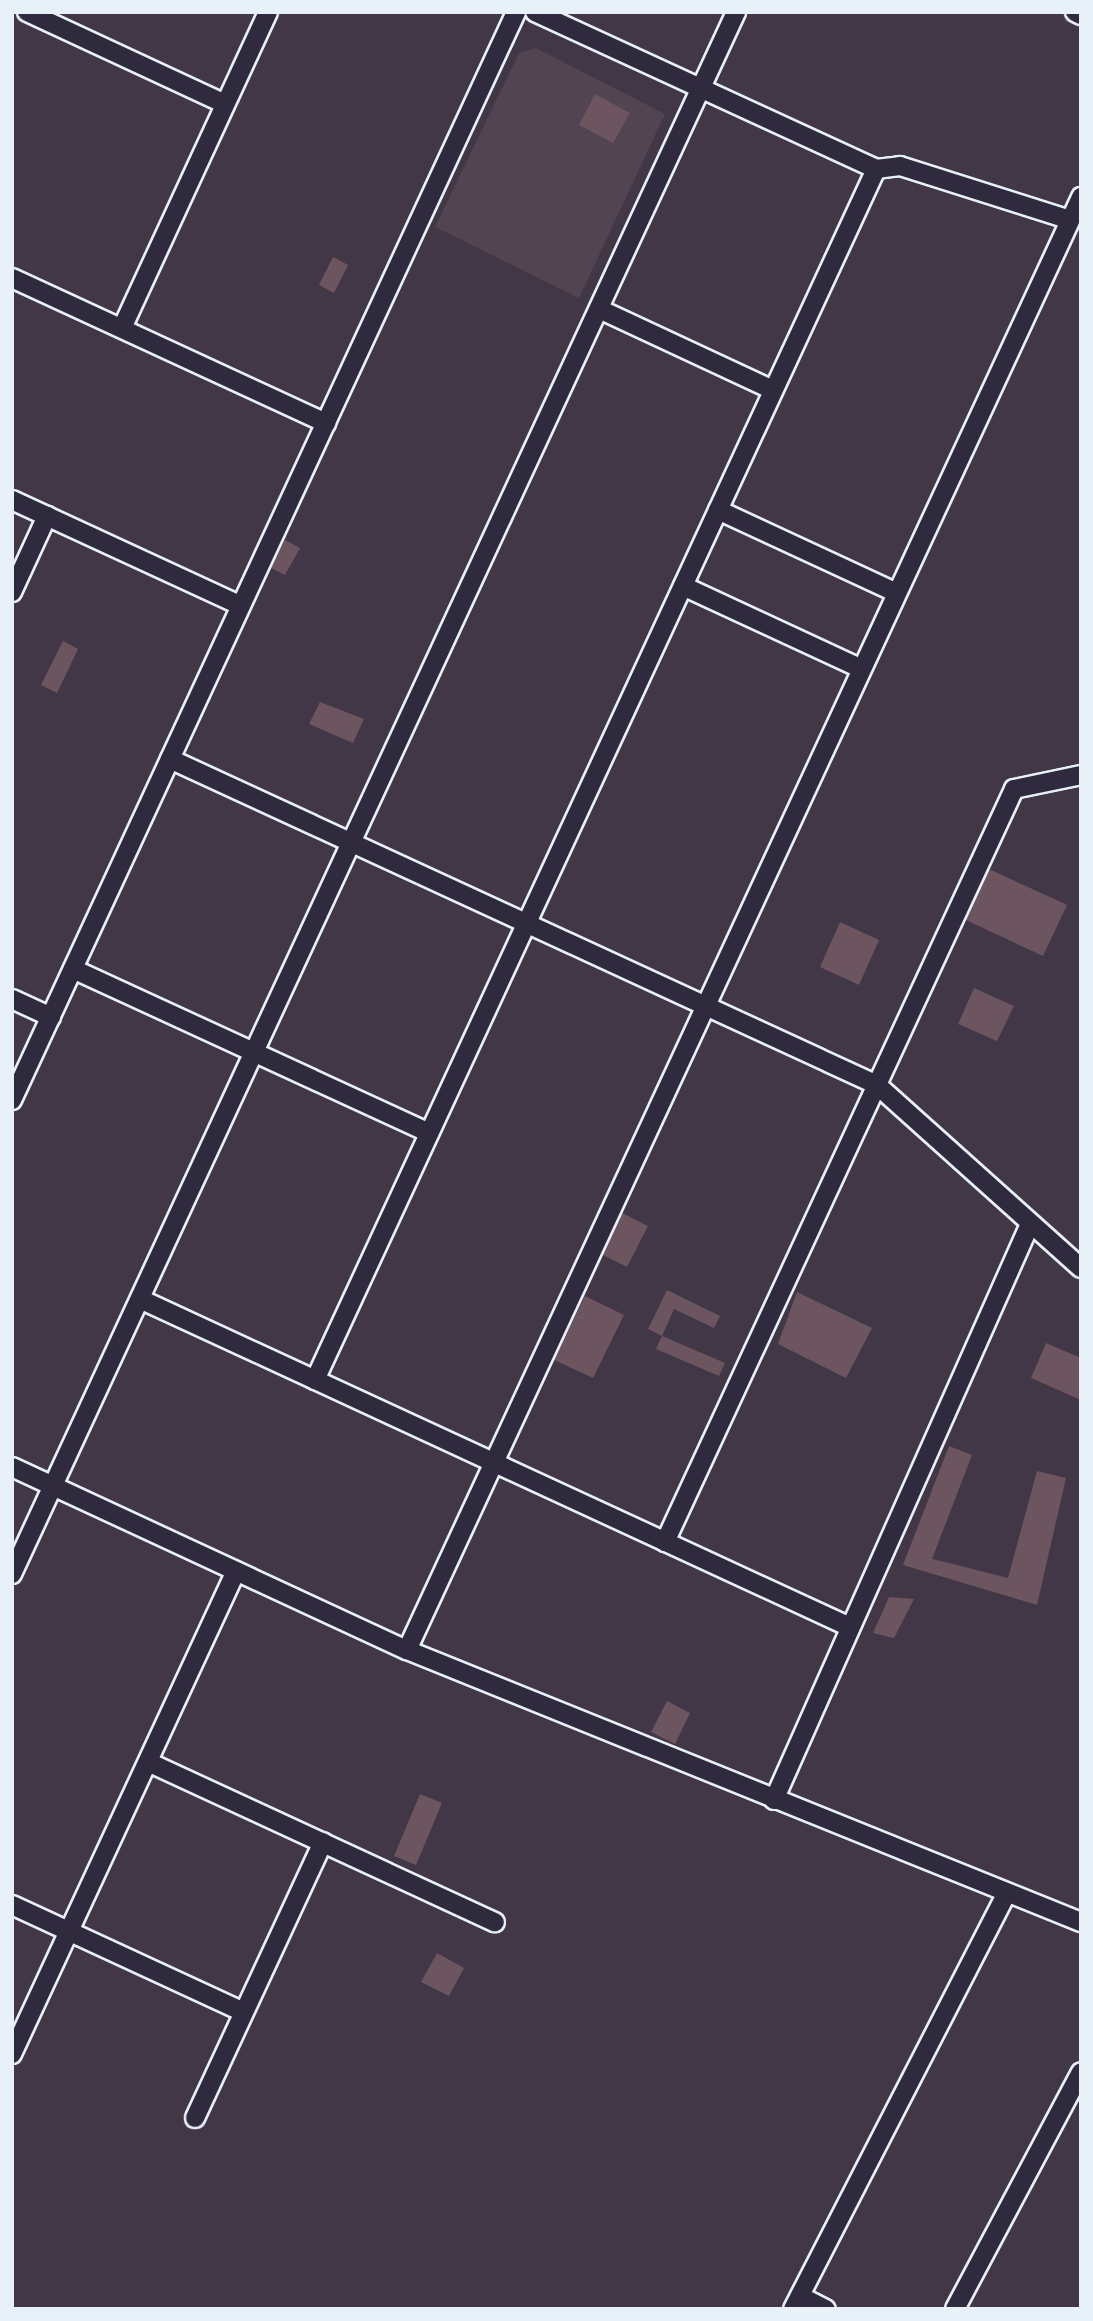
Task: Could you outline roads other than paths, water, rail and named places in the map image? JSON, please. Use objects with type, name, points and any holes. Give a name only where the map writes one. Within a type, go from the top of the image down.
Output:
[{"type":"street","points":[[27,12],[226,104]]},
{"type":"street","points":[[122,328],[268,12]]},
{"type":"street","points":[[12,1100],[516,12]]},
{"type":"street","points":[[535,12],[876,169],[900,166],[1070,220]]},
{"type":"street","points":[[12,1574],[736,12]]},
{"type":"street","points":[[1076,12],[1081,15]]},
{"type":"street","points":[[314,1380],[876,169]]},
{"type":"street","points":[[407,1650],[1081,197]]},
{"type":"street","points":[[12,278],[326,423]]},
{"type":"street","points":[[599,309],[773,390]]},
{"type":"street","points":[[12,500],[241,606]]},
{"type":"street","points":[[718,510],[897,593]]},
{"type":"street","points":[[12,592],[47,516]]},
{"type":"street","points":[[682,586],[862,669]]},
{"type":"street","points":[[170,759],[877,1085],[1081,1268]]},
{"type":"street","points":[[665,1542],[1014,789],[1081,775]]},
{"type":"street","points":[[73,969],[429,1133]]},
{"type":"street","points":[[12,999],[51,1017]]},
{"type":"street","points":[[774,1800],[1030,1224]]},
{"type":"street","points":[[140,1299],[850,1627]]},
{"type":"street","points":[[12,1467],[407,1650],[1081,1922]]},
{"type":"street","points":[[12,2054],[236,1571]]},
{"type":"street","points":[[148,1762],[495,1922]]},
{"type":"street","points":[[195,2118],[323,1842]]},
{"type":"street","points":[[826,2309],[796,2302],[1007,1893]]},
{"type":"street","points":[[12,1905],[244,2012]]},
{"type":"street","points":[[955,2309],[1081,2072]]}]
